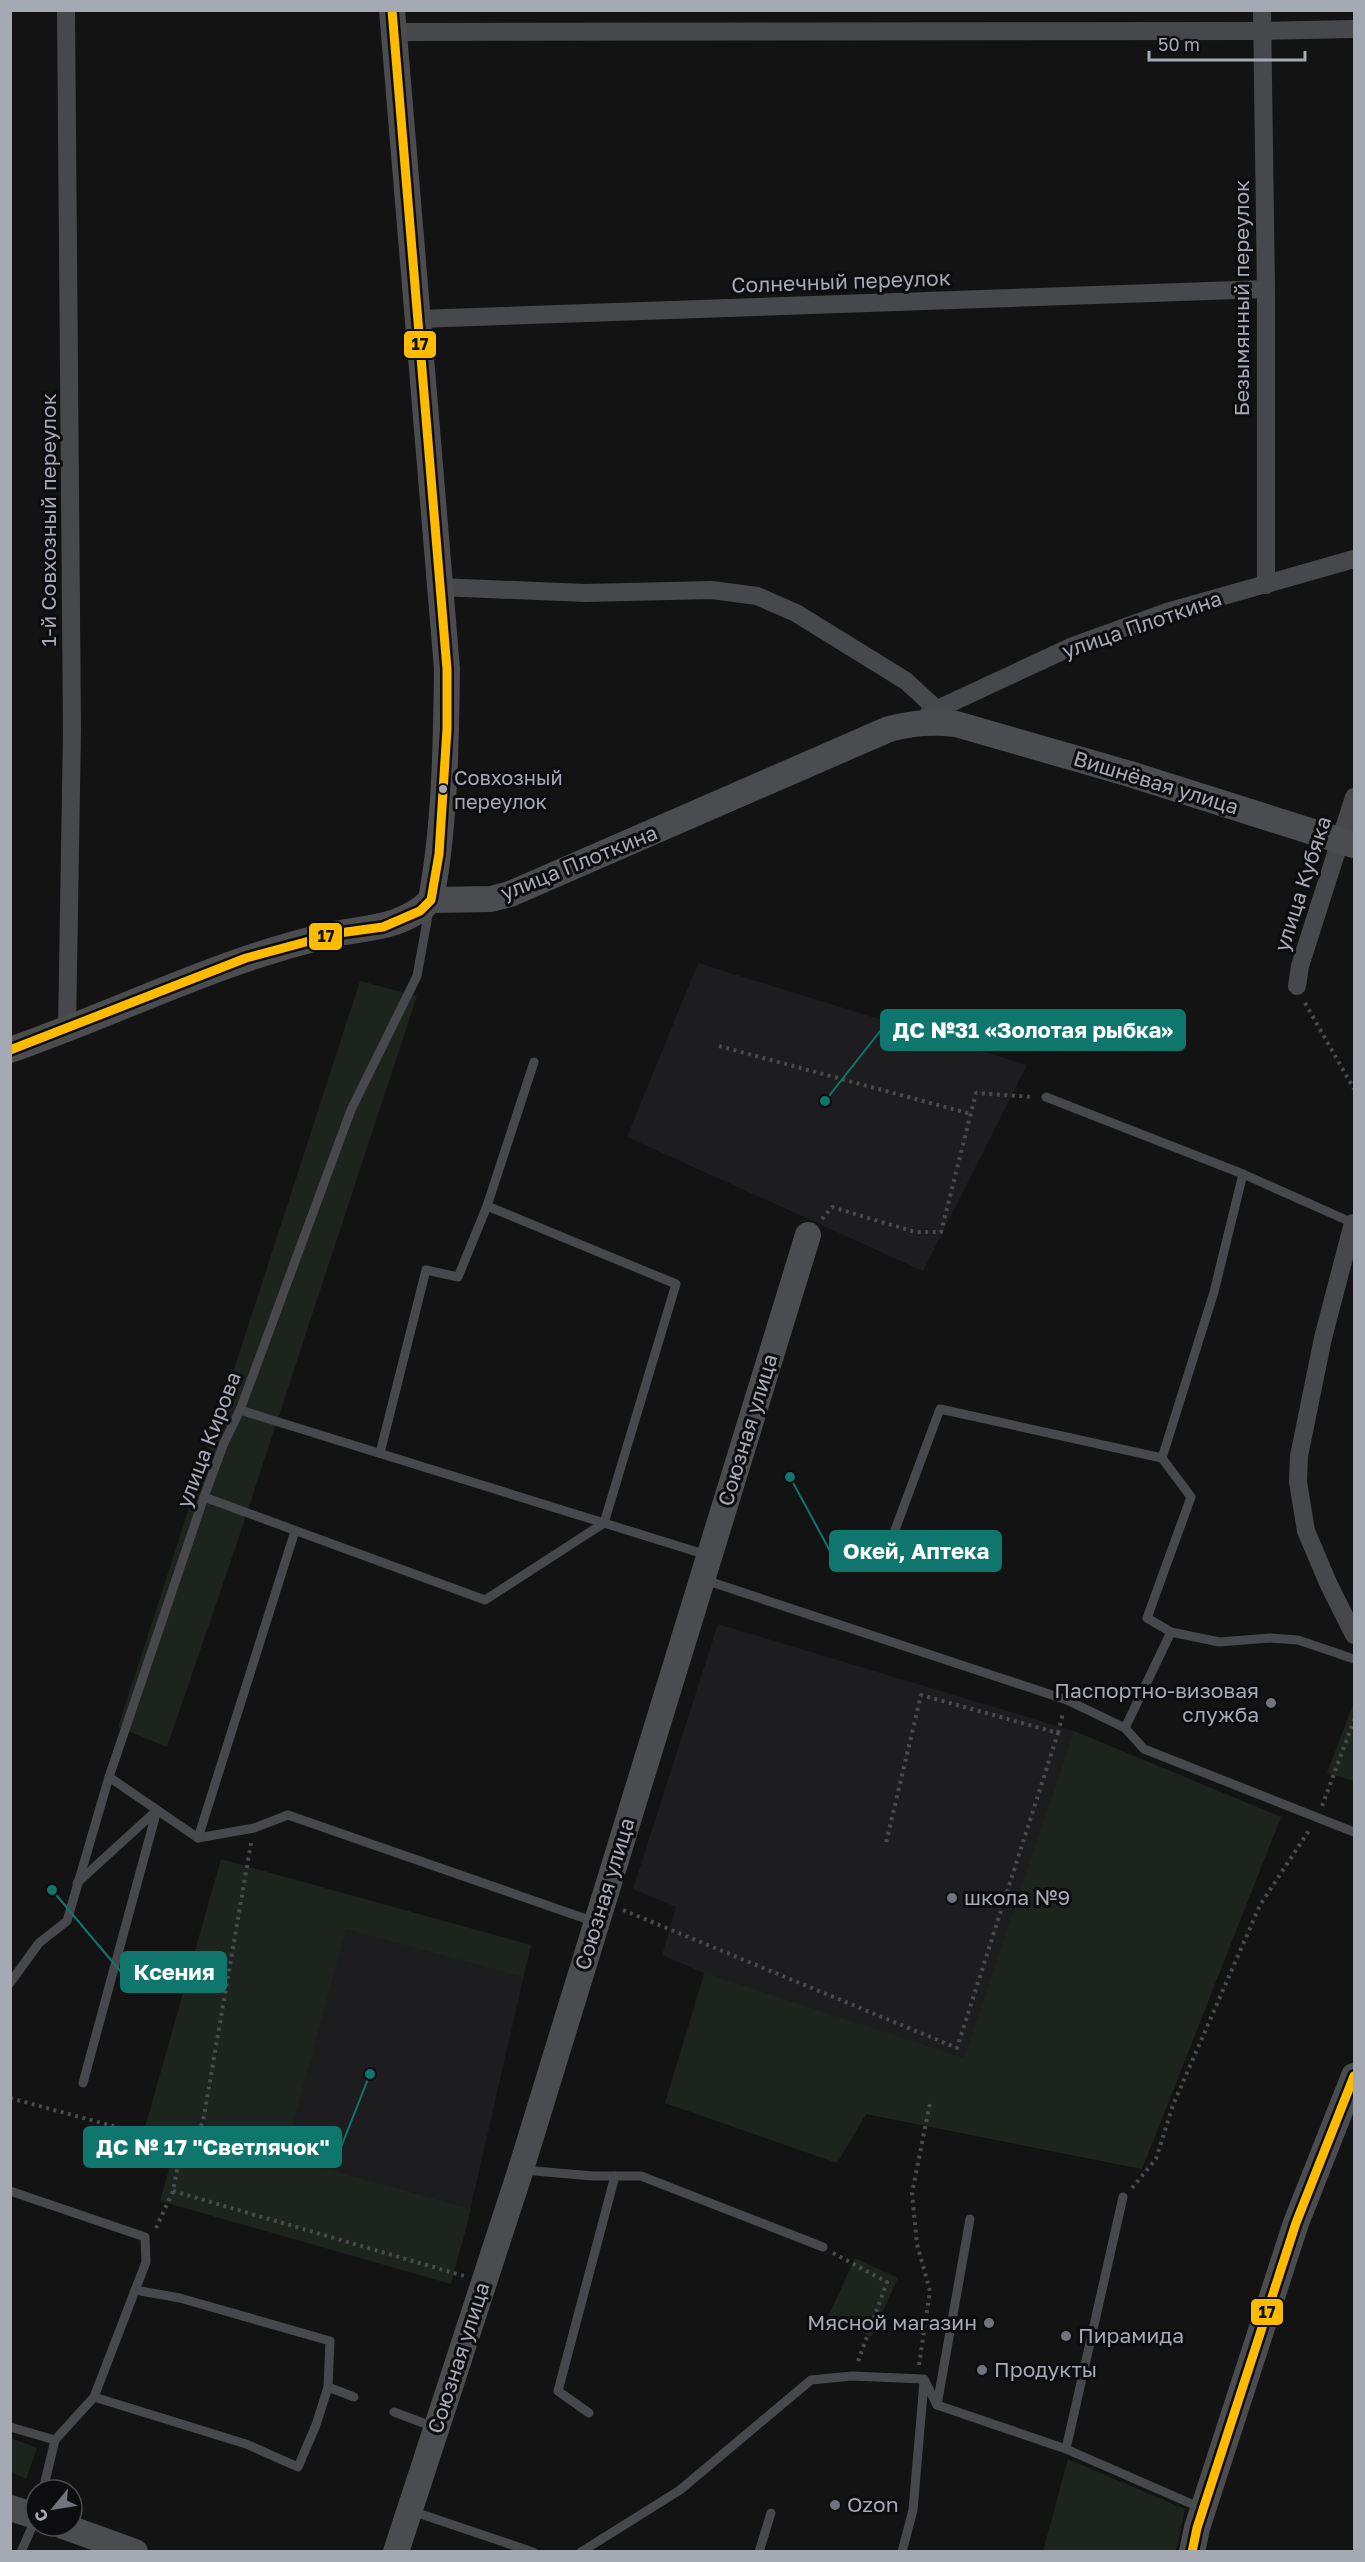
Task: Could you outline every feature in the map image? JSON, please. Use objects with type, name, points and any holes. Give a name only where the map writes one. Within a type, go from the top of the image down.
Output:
[{"type":"street","name":"1-й Совхозный переулок","points":[[66,10],[72,719],[67,1030]]},
{"type":"street","name":"Безымянный переулок","points":[[1262,10],[1266,290],[1266,585]]},
{"type":"street","points":[[10,1050],[67,1030],[246,958],[292,944],[396,924],[420,911],[431,900],[439,854],[447,729],[447,669],[393,21],[1262,31],[1354,29]]},
{"type":"street","name":"Солнечный переулок","points":[[418,319],[1266,290]]},
{"type":"street","name":"улица Плоткина","points":[[947,717],[1073,646],[1167,612],[1354,559]]},
{"type":"street","points":[[440,586],[585,593],[712,591],[758,596],[796,613],[906,681],[947,717]]},
{"type":"street","name":"Вишнёвая улица","points":[[890,729],[947,717],[1348,844]]},
{"type":"street","name":"улица Плоткина","points":[[431,900],[482,900],[510,894],[890,729]]},
{"type":"street","name":"улица Кубяка","points":[[1297,986],[1300,966],[1348,844],[1354,798]]},
{"type":"street","points":[[1354,1224],[1323,1338],[1299,1456],[1298,1482],[1306,1532],[1354,1635]]},
{"type":"street","name":"Союзная улица","points":[[396,2552],[521,2169],[808,1235]]},
{"type":"street","points":[[1192,2552],[1203,2509],[1296,2223],[1354,2076]]},
{"type":"street","points":[[84,2534],[135,2552]]},
{"type":"lane","name":"улица Кирова","points":[[10,1983],[39,1943],[67,1921],[109,1777],[204,1497],[224,1443],[240,1410],[351,1110],[417,976],[431,900]]},
{"type":"lane","points":[[380,1453],[426,1270],[458,1277],[487,1206],[534,1062]]},
{"type":"lane","points":[[1046,1097],[1243,1174],[1354,1224]]},
{"type":"lane","points":[[1162,1458],[1214,1292],[1243,1174]]},
{"type":"lane","points":[[204,1497],[485,1600],[604,1523],[676,1284],[487,1206]]},
{"type":"lane","points":[[892,1538],[940,1409],[1162,1458],[1191,1497],[1147,1618],[1171,1632],[1219,1642],[1270,1638],[1298,1640],[1354,1659]]},
{"type":"lane","points":[[240,1410],[604,1523],[706,1567],[1067,1700],[1125,1728],[1144,1749],[1354,1832]]},
{"type":"lane","points":[[198,1838],[296,1531]]},
{"type":"lane","points":[[1125,1728],[1171,1632]]},
{"type":"lane","points":[[109,1777],[198,1838],[254,1828],[288,1815],[600,1912]]},
{"type":"lane","points":[[77,1883],[157,1810]]},
{"type":"lane","points":[[83,2083],[157,1810]]},
{"type":"lane","points":[[521,2169],[593,2176],[641,2176],[823,2247]]},
{"type":"lane","points":[[589,2413],[558,2391],[615,2176]]},
{"type":"lane","points":[[10,2191],[145,2237],[146,2262],[94,2397],[55,2440],[46,2478]]},
{"type":"lane","points":[[1066,2449],[1123,2197]]},
{"type":"lane","points":[[937,2405],[970,2219]]},
{"type":"lane","points":[[94,2397],[246,2444],[298,2467],[316,2425],[328,2387],[330,2342],[180,2298],[135,2290]]},
{"type":"lane","points":[[581,2552],[680,2490],[811,2380],[852,2376],[921,2379]]},
{"type":"lane","points":[[921,2379],[937,2405],[1066,2449],[1203,2509]]},
{"type":"lane","points":[[902,2552],[913,2510],[921,2379]]},
{"type":"lane","points":[[328,2387],[354,2397]]},
{"type":"lane","points":[[394,2412],[437,2427]]},
{"type":"lane","points":[[10,2427],[55,2440]]},
{"type":"lane","points":[[410,2510],[533,2552]]},
{"type":"lane","points":[[759,2552],[771,2513]]},
{"type":"lane","points":[[21,2552],[27,2538]]},
{"type":"path","points":[[1297,986],[1354,1089]]},
{"type":"path","points":[[719,1046],[971,1114]]},
{"type":"path","points":[[808,1235],[832,1207],[915,1232],[941,1232],[976,1093],[1046,1097]]},
{"type":"path","points":[[600,1912],[957,2048],[1058,1733],[921,1695],[886,1843]]},
{"type":"path","points":[[1123,2197],[1156,2159],[1178,2094],[1260,1905],[1317,1817],[1354,1720]]},
{"type":"path","points":[[146,2251],[173,2191],[178,2164],[202,2122],[254,1828]]},
{"type":"path","points":[[10,2097],[124,2129],[178,2164]]},
{"type":"path","points":[[921,2379],[930,2291],[917,2244],[912,2193],[930,2103]]},
{"type":"path","points":[[173,2191],[485,2280]]},
{"type":"path","points":[[823,2247],[887,2282],[852,2376]]},
{"type":"shaded area","points":[[698,963],[1027,1065],[923,1271],[627,1137]]},
{"type":"shaded area","points":[[360,981],[417,996],[236,1546],[167,1747],[118,1727]]},
{"type":"shaded area","name":"школа №9","points":[[718,1624],[1074,1731],[1281,1817],[1142,2169],[866,2114],[837,2163],[665,2103],[704,1973],[662,1955],[676,1907],[633,1889]]},
{"type":"shaded area","points":[[1354,1702],[1354,1781],[1327,1773]]},
{"type":"shaded area","points":[[1074,1731],[1281,1817],[1142,2169],[866,2114],[837,2163],[665,2103],[705,1973],[964,2058]]},
{"type":"shaded area","points":[[221,1859],[531,1945],[523,1977],[346,1929],[284,2157],[471,2209],[451,2284],[160,2201],[171,2162],[138,2152]]},
{"type":"shaded area","points":[[285,1878],[531,1945],[462,2245],[216,2172]]},
{"type":"shaded area","points":[[855,2258],[898,2278],[871,2337],[828,2317]]},
{"type":"shaded area","points":[[11,2438],[37,2448],[26,2478],[11,2472]]},
{"type":"shaded area","points":[[1068,2459],[1185,2509],[1176,2551],[1043,2551]]},
{"type":"transit line","name":"17","points":[[10,1050],[246,958],[339,933],[383,927],[420,911],[431,900],[439,854],[447,729],[447,669],[392,10]]},
{"type":"transit line","name":"17","points":[[1192,2552],[1197,2528],[1296,2223],[1354,2076]]},
{"type":"place","name":"Совхозный переулок","points":[[443,789]]},
{"type":"place","name":"ДС №31 «Золотая рыбка»","points":[[825,1101]]},
{"type":"place","name":"Окей, Аптека","points":[[790,1477]]},
{"type":"place","name":"Паспортно-визовая служба","points":[[1271,1703]]},
{"type":"place","name":"Ксения","points":[[52,1890]]},
{"type":"place","name":"школа №9","points":[[952,1898]]},
{"type":"place","name":"ДС № 17 \"Светлячок\"","points":[[370,2074]]},
{"type":"place","name":"Мясной магазин","points":[[989,2323]]},
{"type":"place","name":"Пирамида","points":[[1066,2336]]},
{"type":"place","name":"Продукты","points":[[982,2370]]},
{"type":"place","name":"Ozon","points":[[835,2505]]}]
